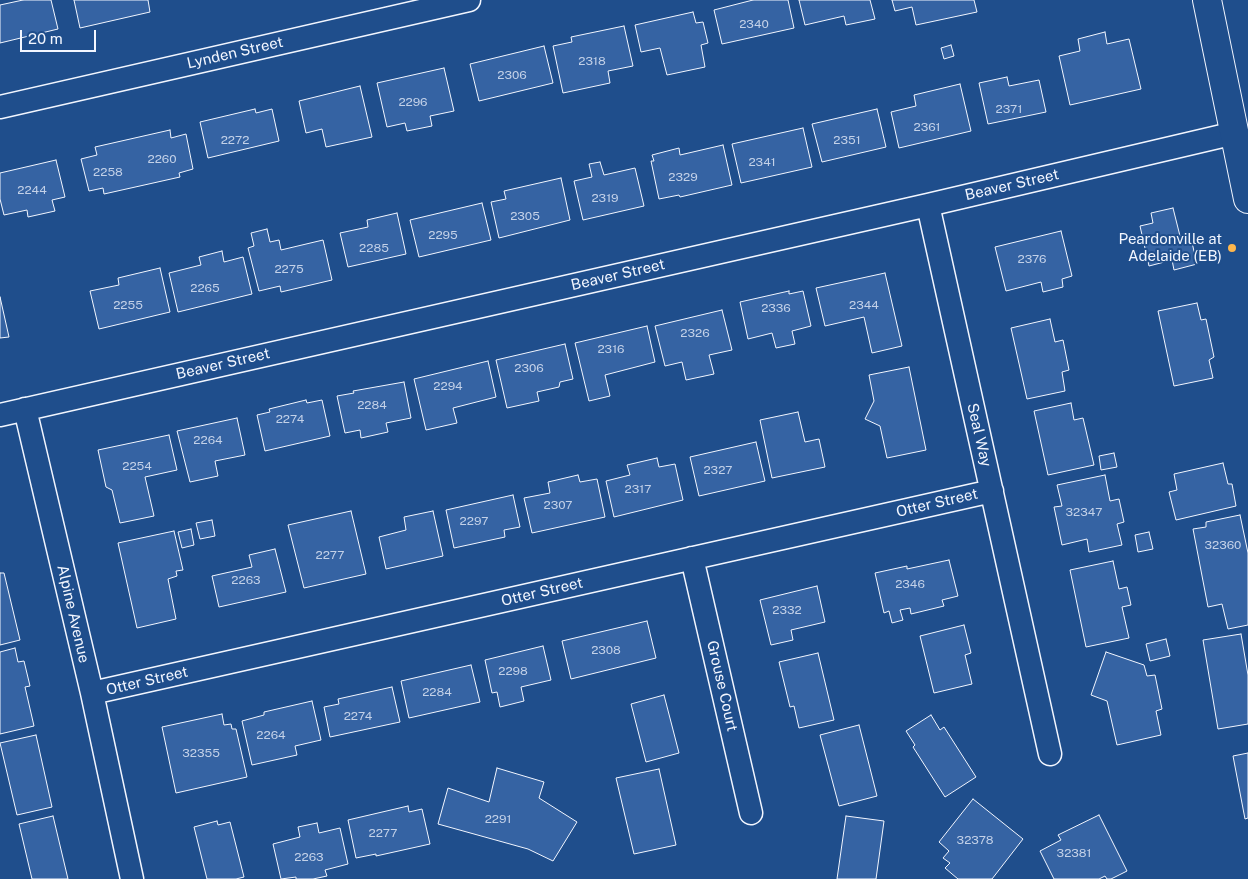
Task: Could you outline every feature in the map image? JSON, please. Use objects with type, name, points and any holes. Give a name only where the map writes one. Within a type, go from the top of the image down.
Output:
[{"type":"main road","points":[[1207,0],[1248,199]]},
{"type":"street","name":"Lynden Street","points":[[0,107],[469,0]]},
{"type":"street","name":"Beaver Street","points":[[0,415],[928,205],[1235,133]]},
{"type":"street","name":"Seal Way","points":[[928,205],[1050,754]]},
{"type":"street","name":"Alpine Avenue","points":[[25,409],[92,694],[132,879]]},
{"type":"street","name":"Otter Street","points":[[92,694],[992,491]]},
{"type":"street","name":"Grouse Court","points":[[692,558],[751,813]]},
{"type":"building","points":[[23,0],[51,0],[58,29],[0,43],[0,5]]},
{"type":"building","points":[[74,0],[148,0],[150,12],[80,28]]},
{"type":"building","points":[[753,0],[788,0],[794,28],[722,44],[714,10]]},
{"type":"building","points":[[799,0],[870,0],[875,19],[846,25],[844,16],[805,25]]},
{"type":"building","points":[[892,0],[974,0],[977,12],[916,25],[912,7],[895,11]]},
{"type":"building","points":[[693,12],[696,23],[703,22],[708,43],[701,45],[705,67],[667,75],[660,48],[641,52],[635,25]]},
{"type":"building","points":[[624,26],[633,66],[608,71],[610,83],[563,93],[553,46],[572,42],[571,37]]},
{"type":"building","points":[[1105,32],[1107,44],[1129,39],[1141,89],[1070,105],[1059,56],[1080,51],[1078,39]]},
{"type":"building","points":[[951,45],[954,56],[944,59],[941,48]]},
{"type":"building","points":[[544,46],[553,83],[479,101],[470,64]]},
{"type":"building","points":[[444,68],[454,111],[430,116],[432,126],[407,131],[405,123],[387,127],[377,83]]},
{"type":"building","points":[[1007,77],[1009,86],[1039,80],[1046,112],[988,124],[979,83]]},
{"type":"building","points":[[960,84],[971,131],[899,148],[891,112],[916,106],[914,95]]},
{"type":"building","points":[[360,86],[372,137],[326,147],[322,129],[306,133],[299,101]]},
{"type":"building","points":[[255,109],[256,113],[272,109],[279,141],[208,158],[200,122]]},
{"type":"building","points":[[877,109],[886,147],[822,162],[812,124]]},
{"type":"building","points":[[803,128],[812,167],[741,183],[732,144]]},
{"type":"building","points":[[170,130],[171,138],[186,134],[193,169],[179,173],[180,177],[104,194],[103,188],[89,191],[81,159],[97,155],[95,147]]},
{"type":"building","points":[[723,145],[732,185],[680,197],[679,195],[659,199],[651,161],[654,161],[652,155],[679,148],[680,155]]},
{"type":"building","points":[[56,160],[65,197],[52,200],[55,211],[28,217],[27,210],[4,215],[0,199],[0,173]]},
{"type":"building","points":[[600,162],[604,175],[635,168],[644,206],[583,220],[574,181],[592,177],[589,164]]},
{"type":"building","points":[[561,178],[570,220],[499,238],[491,202],[506,199],[504,191]]},
{"type":"building","points":[[482,203],[491,240],[419,257],[410,220]]},
{"type":"building","points":[[1173,208],[1180,236],[1190,234],[1197,264],[1174,270],[1172,260],[1149,266],[1140,226],[1153,223],[1151,213]]},
{"type":"building","points":[[397,213],[406,254],[348,267],[340,233],[368,227],[367,220]]},
{"type":"building","points":[[267,229],[270,242],[279,240],[281,250],[323,240],[332,280],[281,292],[280,286],[259,291],[248,248],[254,246],[251,233]]},
{"type":"building","points":[[1061,231],[1072,276],[1062,279],[1063,287],[1043,292],[1041,282],[1006,291],[995,247]]},
{"type":"building","points":[[222,251],[224,262],[243,257],[252,294],[178,312],[169,273],[201,265],[199,257]]},
{"type":"building","points":[[160,268],[170,312],[99,329],[90,291],[119,285],[118,278]]},
{"type":"building","points":[[885,273],[902,346],[872,353],[864,317],[825,326],[816,288]]},
{"type":"building","points":[[789,291],[789,294],[803,291],[811,326],[792,331],[795,344],[776,348],[772,333],[748,339],[740,302]]},
{"type":"building","points":[[0,297],[9,337],[0,338]]},
{"type":"building","points":[[1197,303],[1201,320],[1206,319],[1214,357],[1209,360],[1213,378],[1174,386],[1158,311]]},
{"type":"building","points":[[722,310],[732,350],[709,355],[714,374],[686,380],[682,362],[665,366],[655,326]]},
{"type":"building","points":[[1050,319],[1055,342],[1063,340],[1069,370],[1062,372],[1065,391],[1027,399],[1011,328]]},
{"type":"building","points":[[647,326],[655,362],[605,375],[610,396],[589,401],[575,343]]},
{"type":"building","points":[[565,344],[573,379],[560,382],[559,387],[537,392],[539,401],[507,408],[496,360]]},
{"type":"building","points":[[488,361],[496,397],[453,408],[457,423],[426,430],[414,379]]},
{"type":"building","points":[[909,367],[926,450],[887,458],[880,426],[865,419],[874,401],[869,375]]},
{"type":"building","points":[[404,382],[411,418],[386,423],[388,432],[361,438],[360,430],[345,433],[337,396],[354,393],[353,391]]},
{"type":"building","points":[[306,400],[307,403],[322,400],[330,436],[265,451],[257,415],[270,412],[269,409]]},
{"type":"building","points":[[1071,403],[1074,420],[1083,418],[1094,465],[1048,475],[1034,411]]},
{"type":"building","points":[[798,412],[805,442],[819,439],[825,467],[772,478],[760,420]]},
{"type":"building","points":[[237,418],[245,455],[215,461],[218,476],[190,482],[177,431]]},
{"type":"building","points":[[169,435],[177,470],[145,477],[154,516],[120,523],[112,490],[106,487],[98,450]]},
{"type":"building","points":[[756,442],[765,481],[699,496],[690,457]]},
{"type":"building","points":[[1114,453],[1117,467],[1101,470],[1099,456]]},
{"type":"building","points":[[657,458],[659,467],[675,464],[683,500],[614,517],[606,481],[630,475],[627,465]]},
{"type":"building","points":[[1223,463],[1228,484],[1232,484],[1236,506],[1176,520],[1169,492],[1177,490],[1174,474]]},
{"type":"building","points":[[578,475],[580,482],[597,479],[605,517],[532,533],[524,498],[550,493],[548,482]]},
{"type":"building","points":[[1105,475],[1110,501],[1119,499],[1124,522],[1117,524],[1122,545],[1089,552],[1087,539],[1062,545],[1054,507],[1062,506],[1057,485]]},
{"type":"building","points":[[513,495],[520,527],[504,530],[505,537],[454,548],[446,510]]},
{"type":"building","points":[[351,511],[366,574],[304,588],[288,525]]},
{"type":"building","points":[[433,511],[443,556],[386,569],[379,537],[406,530],[404,517]]},
{"type":"building","points":[[1240,515],[1248,553],[1248,625],[1228,629],[1222,604],[1208,607],[1193,529],[1206,527],[1206,522]]},
{"type":"building","points":[[212,520],[215,536],[200,539],[196,523]]},
{"type":"building","points":[[191,529],[194,545],[182,548],[178,532]]},
{"type":"building","points":[[174,531],[183,570],[176,571],[177,576],[168,579],[176,619],[137,628],[118,543]]},
{"type":"building","points":[[1149,532],[1153,549],[1138,552],[1135,535]]},
{"type":"building","points":[[275,549],[286,592],[219,607],[212,576],[252,567],[249,555]]},
{"type":"building","points":[[949,560],[958,596],[942,600],[944,606],[911,614],[910,608],[900,610],[903,620],[892,623],[889,611],[884,613],[875,573],[907,566],[907,569]]},
{"type":"building","points":[[1113,561],[1119,589],[1127,587],[1131,605],[1122,607],[1129,638],[1086,647],[1070,570]]},
{"type":"building","points":[[0,573],[4,573],[20,640],[0,645]]},
{"type":"building","points":[[817,586],[825,622],[791,630],[793,640],[771,645],[760,600]]},
{"type":"building","points":[[647,621],[656,658],[571,679],[562,641]]},
{"type":"building","points":[[964,625],[971,653],[965,655],[972,684],[934,693],[920,636]]},
{"type":"building","points":[[1241,634],[1248,675],[1248,724],[1218,729],[1203,640]]},
{"type":"building","points":[[1166,639],[1170,656],[1150,661],[1146,644]]},
{"type":"building","points":[[543,646],[551,680],[521,687],[524,701],[500,707],[497,692],[492,693],[485,660]]},
{"type":"building","points":[[15,648],[18,662],[24,661],[30,686],[25,687],[34,726],[0,734],[0,652]]},
{"type":"building","points":[[1106,652],[1144,665],[1147,676],[1155,675],[1162,709],[1156,711],[1161,735],[1117,745],[1107,701],[1091,695]]},
{"type":"building","points":[[818,653],[834,720],[799,728],[794,706],[790,707],[779,662]]},
{"type":"building","points":[[471,665],[480,702],[409,718],[401,681]]},
{"type":"building","points":[[392,687],[400,722],[330,737],[324,707],[339,704],[338,699]]},
{"type":"building","points":[[664,695],[679,753],[646,762],[631,704]]},
{"type":"building","points":[[312,701],[321,740],[295,746],[297,755],[252,765],[242,721],[264,715],[264,712]]},
{"type":"building","points":[[222,714],[224,725],[231,724],[232,729],[236,729],[247,777],[176,793],[162,727]]},
{"type":"building","points":[[931,715],[940,730],[944,727],[976,777],[945,797],[913,747],[915,745],[906,731]]},
{"type":"building","points":[[859,725],[877,796],[839,806],[820,735]]},
{"type":"building","points":[[36,735],[52,807],[17,815],[0,743]]},
{"type":"building","points":[[1248,753],[1248,818],[1245,819],[1233,756]]},
{"type":"building","points":[[497,768],[544,782],[539,798],[577,822],[553,861],[528,849],[438,824],[448,788],[489,802]]},
{"type":"building","points":[[659,769],[676,845],[634,854],[616,778]]},
{"type":"building","points":[[973,799],[1023,839],[992,879],[958,879],[945,868],[950,863],[943,858],[949,851],[939,842]]},
{"type":"building","points":[[408,806],[409,812],[422,809],[430,844],[376,856],[376,854],[356,858],[348,820]]},
{"type":"building","points":[[1099,815],[1127,871],[1111,879],[1107,879],[1105,876],[1099,879],[1054,879],[1040,851],[1061,840],[1058,835]]},
{"type":"building","points":[[53,816],[68,879],[32,879],[19,824]]},
{"type":"building","points":[[846,816],[884,821],[876,879],[837,879]]},
{"type":"building","points":[[217,821],[218,825],[230,822],[244,877],[236,879],[207,879],[194,827]]},
{"type":"building","points":[[317,823],[319,833],[340,828],[348,864],[325,870],[327,876],[313,879],[296,879],[296,877],[281,879],[273,844],[300,837],[298,827]]},
{"type":"place","name":"Peardonville at Adelaide (EB)","points":[[1232,248]]}]
